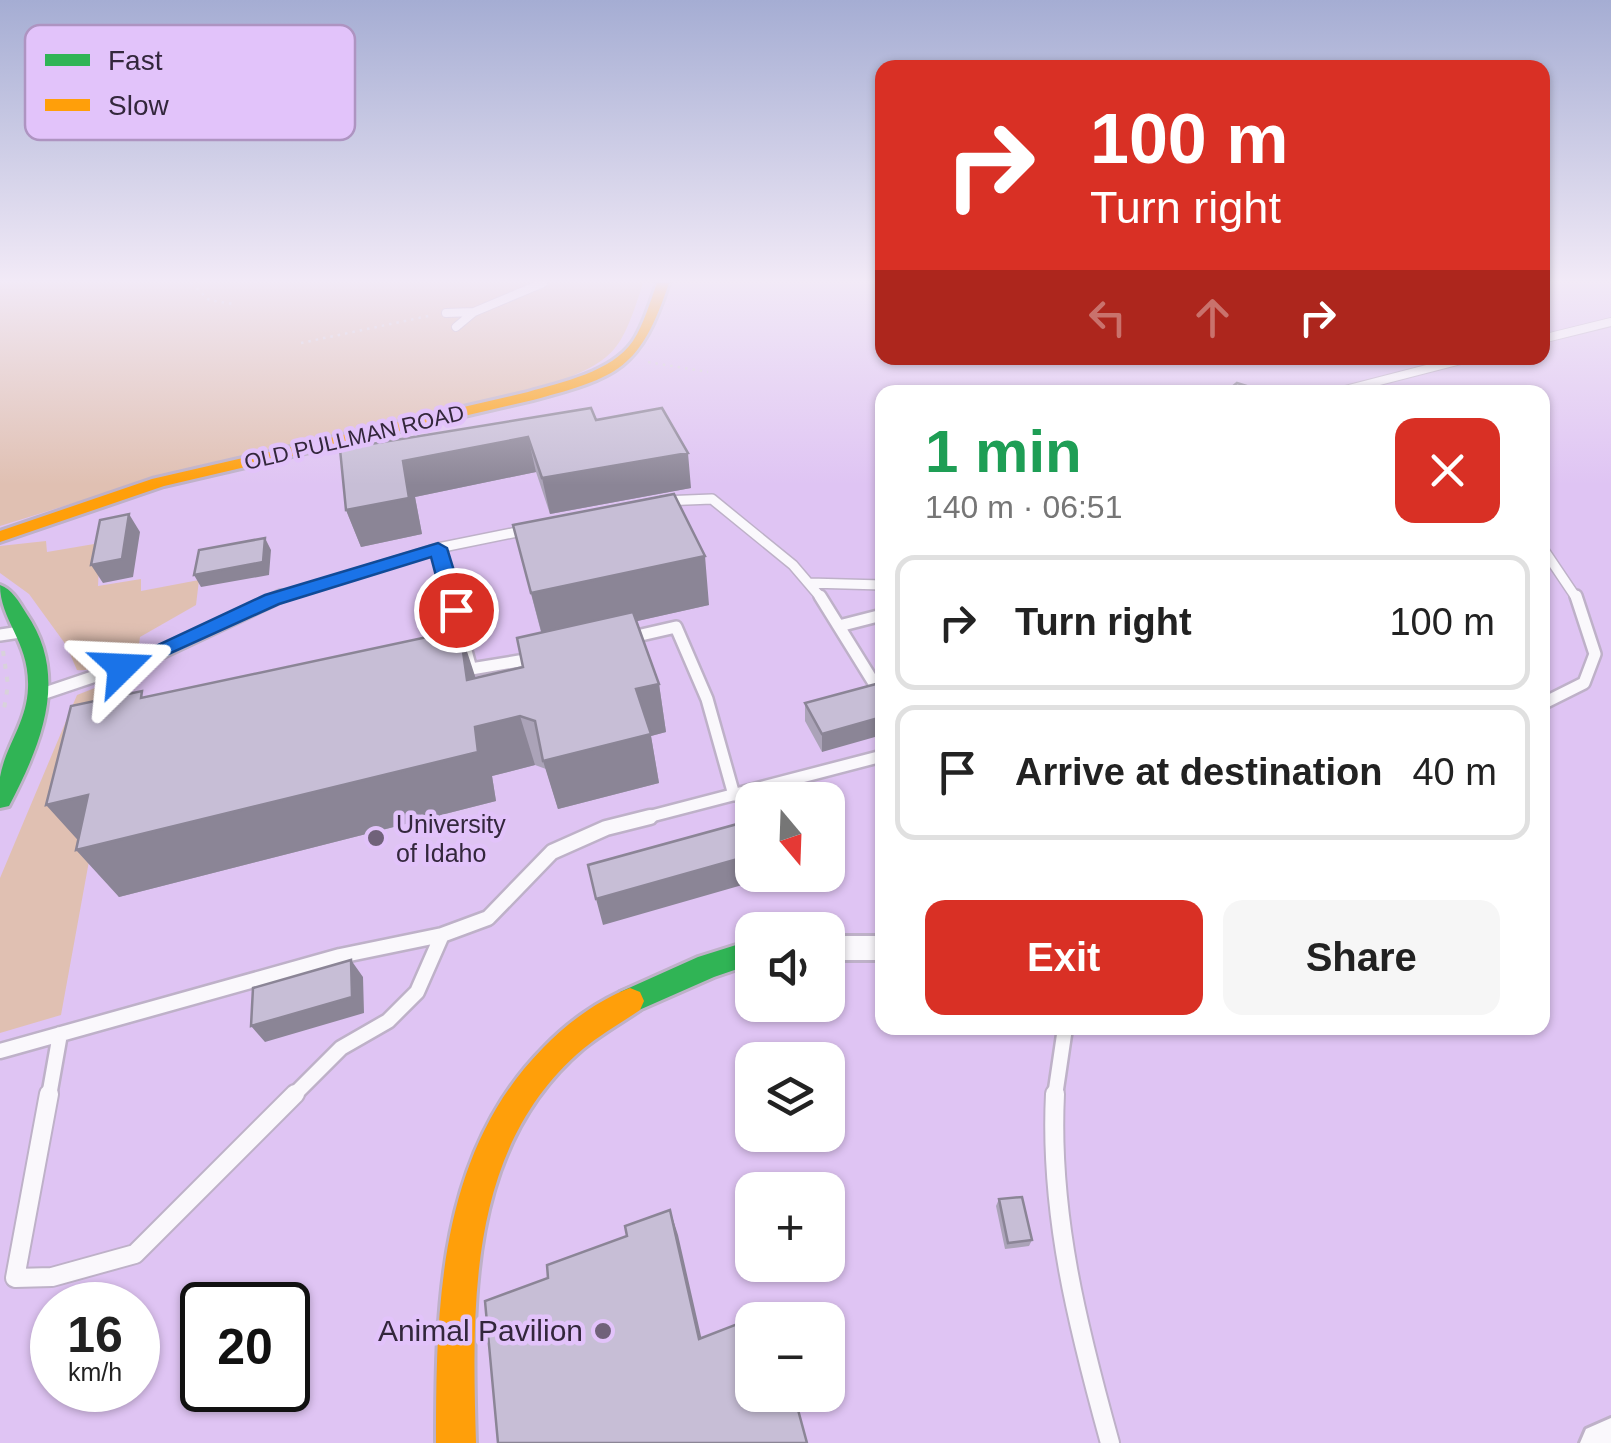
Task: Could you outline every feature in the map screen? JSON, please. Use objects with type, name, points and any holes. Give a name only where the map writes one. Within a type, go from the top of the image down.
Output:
[{"type":"street","points":[[622,360],[630,350]]},
{"type":"street","name":"OLD PULLMAN ROAD","points":[[0,537],[76,505],[560,387],[622,360]]},
{"type":"street","points":[[0,591],[40,648],[42,694],[37,722],[9,765],[0,799]]},
{"type":"street","points":[[845,948],[875,948]]},
{"type":"street","points":[[456,1443],[462,1262],[476,1178],[498,1128],[550,1060],[613,1007],[701,966],[735,957]]},
{"type":"street","points":[[1600,1443],[1611,1437]]},
{"type":"lane","points":[[1365,385],[1441,365]]},
{"type":"lane","points":[[648,504],[686,497],[712,500],[793,564],[875,674]]},
{"type":"lane","points":[[42,694],[152,657],[272,599],[438,548],[545,526]]},
{"type":"lane","points":[[438,548],[471,669],[547,656]]},
{"type":"lane","points":[[1550,557],[1572,587],[1594,654],[1584,683],[1550,700]]},
{"type":"lane","points":[[810,584],[875,584]]},
{"type":"lane","points":[[838,626],[875,617]]},
{"type":"lane","points":[[621,640],[676,627],[707,699],[734,795]]},
{"type":"lane","points":[[0,635],[31,630]]},
{"type":"lane","points":[[0,1050],[340,956],[442,935],[488,918],[552,852],[606,828],[875,758]]},
{"type":"lane","points":[[60,1034],[15,1278],[52,1276],[135,1254],[341,1048],[388,1021],[416,992],[442,935]]},
{"type":"lane","points":[[1062,1035],[1055,1070],[1052,1170],[1068,1293],[1110,1443]]},
{"type":"path","points":[[622,360],[708,372]]},
{"type":"path","points":[[0,643],[8,685],[0,725]]},
{"type":"shaded area","name":"University of Idaho","points":[[0,350],[875,350],[875,365],[1550,365],[1550,350],[1611,350],[1611,1443],[0,1443]]},
{"type":"shaded area","points":[[0,350],[613,350],[587,369],[545,387],[177,471],[0,526]]},
{"type":"shaded area","points":[[46,541],[47,552],[100,543],[98,586],[141,579],[141,591],[199,580],[196,605],[140,637],[139,644],[110,663],[77,670],[66,645],[29,594],[0,573],[0,546]]},
{"type":"shaded area","points":[[118,679],[117,707],[61,1015],[0,1033],[0,878],[77,695]]},
{"type":"building","points":[[591,408],[596,420],[662,408],[688,453],[542,478],[528,437],[403,461],[409,498],[346,510],[340,449]]},
{"type":"building","points":[[674,494],[705,556],[531,593],[513,525]]},
{"type":"building","points":[[129,514],[122,559],[91,565],[100,520]]},
{"type":"building","points":[[265,538],[263,562],[194,575],[199,550]]},
{"type":"building","points":[[633,612],[659,684],[636,689],[651,734],[543,761],[535,721],[520,716],[475,727],[478,752],[76,850],[88,795],[46,805],[71,706],[142,691],[141,698],[460,630],[467,680],[523,667],[517,638]]},
{"type":"building","points":[[875,684],[875,719],[822,734],[805,703]]},
{"type":"building","points":[[735,825],[735,860],[596,899],[588,865]]},
{"type":"building","points":[[351,960],[352,997],[251,1026],[253,988]]},
{"type":"building","points":[[1022,1197],[1032,1240],[1008,1243],[999,1199]]},
{"type":"building","name":"Animal Pavilion","points":[[670,1210],[699,1339],[735,1325],[735,1412],[799,1412],[807,1443],[498,1443],[485,1301],[548,1278],[547,1265],[627,1236],[625,1226]]},
{"type":"traffic: fast","points":[[0,591],[20,618],[33,644],[39,669],[34,718],[0,799]]},
{"type":"traffic: fast","points":[[630,1001],[735,957]]},
{"type":"traffic: slow","points":[[0,537],[158,482],[533,395],[585,379],[633,350]]},
{"type":"traffic: slow","points":[[456,1443],[456,1313],[463,1251],[476,1191],[497,1135],[528,1084],[572,1039],[630,1001]]},
{"type":"place","name":"University of Idaho","points":[[376,838]]},
{"type":"place","name":"Animal Pavilion","points":[[603,1331]]},
{"type":"route","points":[[122,667],[195,638],[272,599],[438,548],[456,610]]}]
